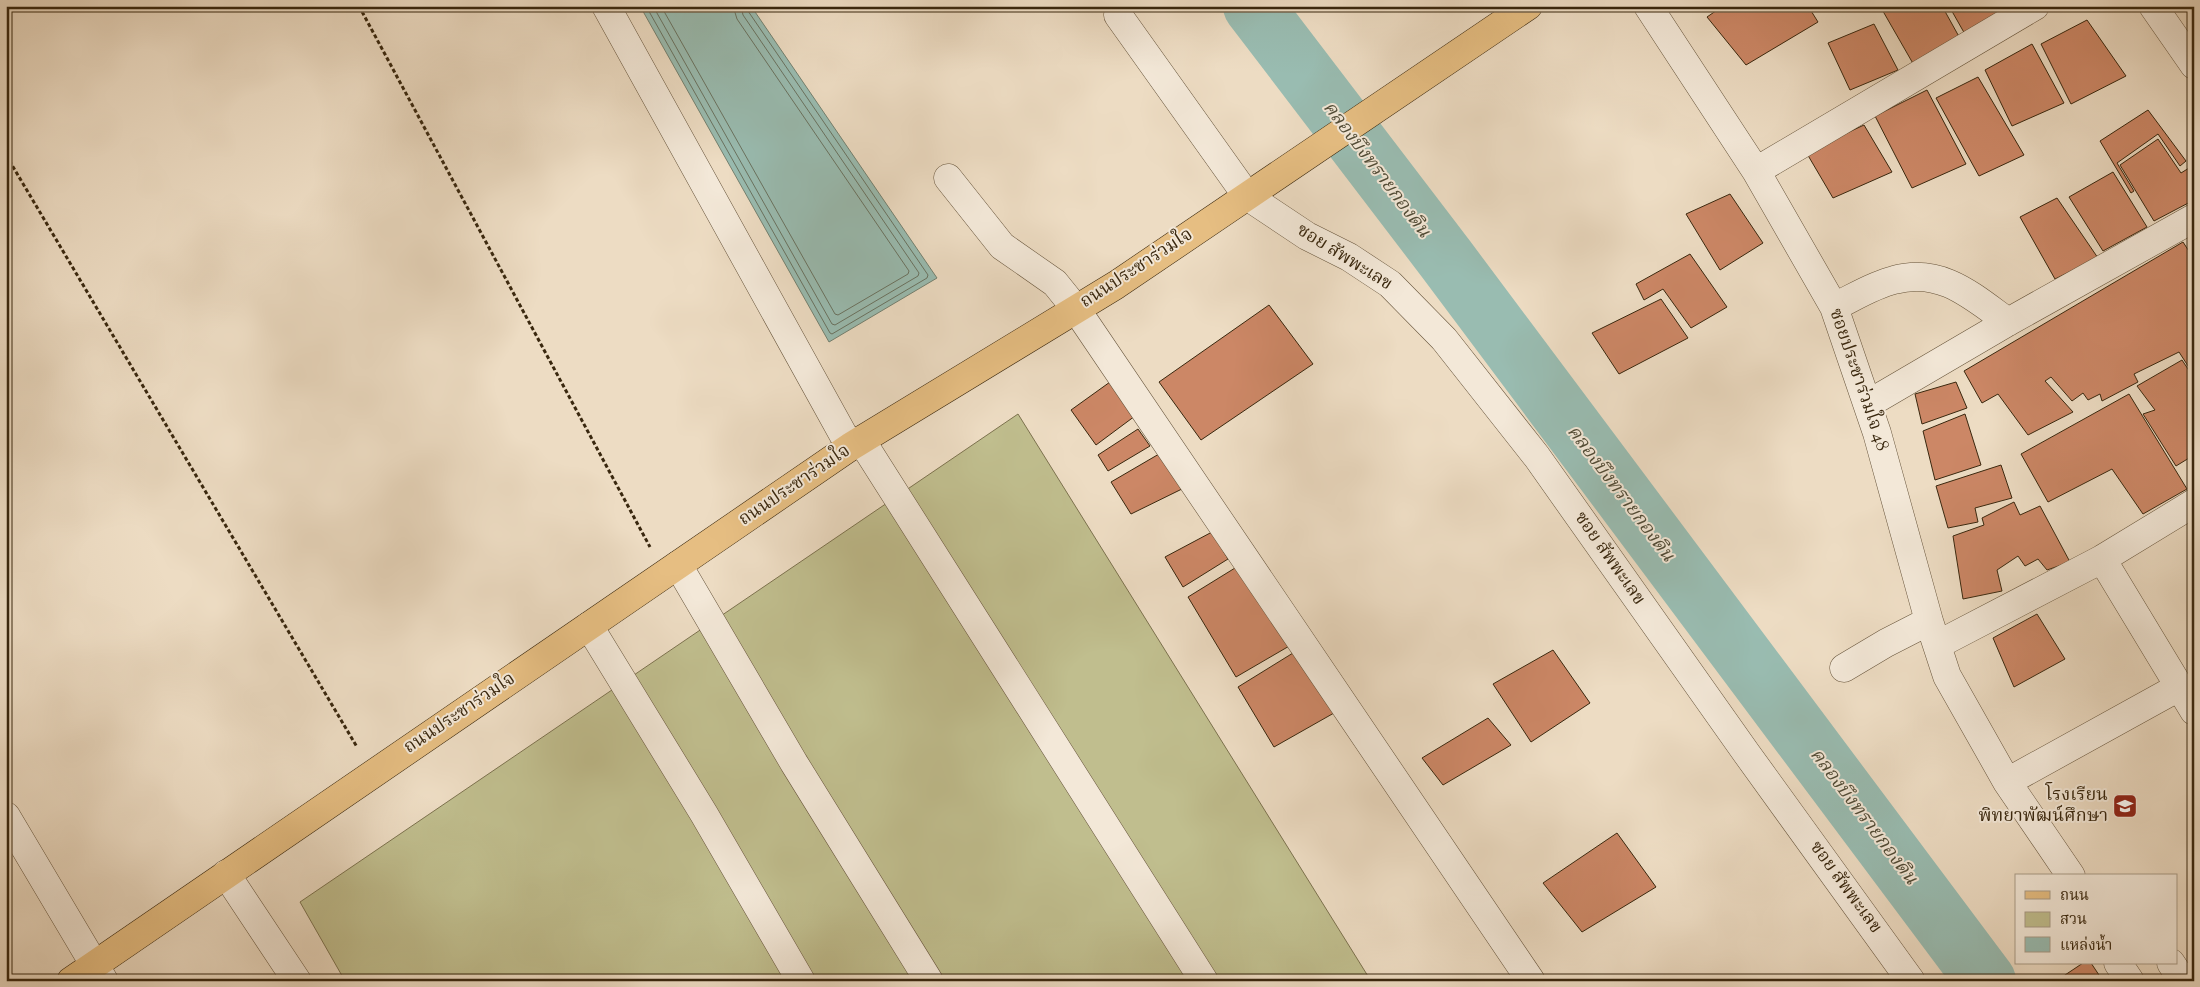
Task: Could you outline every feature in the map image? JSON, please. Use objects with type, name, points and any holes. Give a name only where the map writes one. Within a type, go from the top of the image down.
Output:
[{"type":"main road","name":"ถนนประชาร่วมใจ","points":[[71,981],[99,973],[226,874],[856,444],[1116,285],[1528,6]]},
{"type":"street","points":[[606,6],[856,444],[1204,981]]},
{"type":"street","name":"ซอยประชาร่วมใจ 48","points":[[1648,6],[1756,171],[1834,307],[1877,433],[1933,633],[1947,676],[2007,782],[2070,874]]},
{"type":"street","points":[[1756,171],[2035,6]]},
{"type":"street","points":[[2153,6],[2194,65]]},
{"type":"street","points":[[1118,15],[1247,196]]},
{"type":"street","points":[[948,178],[1002,246],[1055,282],[1076,309],[1530,981]]},
{"type":"street","name":"ซอย สัพพะเลข","points":[[1247,196],[1307,236],[1350,257],[1390,284],[1444,339],[1537,457],[1747,754],[1911,981]]},
{"type":"street","points":[[1868,404],[2008,322],[2194,218]]},
{"type":"street","points":[[1834,307],[1892,280],[1919,275],[1946,282],[1971,295],[2008,322]]},
{"type":"street","points":[[1844,668],[1886,643],[1933,633],[2102,559],[2194,503]]},
{"type":"street","points":[[2102,559],[2194,711]]},
{"type":"street","points":[[671,570],[794,762],[929,981]]},
{"type":"street","points":[[589,626],[704,814],[801,981]]},
{"type":"street","points":[[2007,782],[2179,686]]},
{"type":"street","points":[[6,816],[99,973]]},
{"type":"street","points":[[226,874],[297,981]]},
{"type":"street","points":[[2119,964],[2130,981]]},
{"type":"street","points":[[2171,964],[2183,981]]},
{"type":"path","points":[[360,6],[671,570]]},
{"type":"path","points":[[6,154],[372,774]]},
{"type":"green space","points":[[1018,414],[1371,981],[345,981],[300,902]]},
{"type":"water","points":[[640,6],[751,6],[937,278],[829,342]]},
{"type":"building","points":[[1723,6],[1808,6],[1818,22],[1746,65],[1707,17]]},
{"type":"building","points":[[1880,6],[1942,6],[1962,42],[1915,67]]},
{"type":"building","points":[[1949,6],[2018,6],[1966,36]]},
{"type":"building","points":[[2087,20],[2126,76],[2071,104],[2041,44]]},
{"type":"building","points":[[1874,24],[1898,70],[1850,90],[1828,43]]},
{"type":"building","points":[[2032,44],[2064,103],[2012,126],[1985,70]]},
{"type":"building","points":[[1978,77],[2024,155],[1979,176],[1936,98]]},
{"type":"building","points":[[1927,90],[1966,164],[1912,188],[1875,116]]},
{"type":"building","points":[[2148,110],[2186,161],[2180,166],[2158,134],[2117,163],[2134,191],[2131,193],[2100,141]]},
{"type":"building","points":[[1864,125],[1892,172],[1833,198],[1806,152]]},
{"type":"building","points":[[2158,139],[2181,173],[2189,168],[2194,175],[2194,200],[2154,221],[2120,165]]},
{"type":"building","points":[[2113,172],[2147,227],[2103,251],[2069,197]]},
{"type":"building","points":[[1730,194],[1763,243],[1720,270],[1686,214]]},
{"type":"building","points":[[2057,198],[2098,258],[2055,279],[2020,217]]},
{"type":"building","points":[[2183,242],[2194,259],[2194,366],[2190,369],[2179,352],[2134,374],[2138,382],[2102,401],[2100,394],[2088,400],[2083,393],[2072,401],[2051,377],[2045,381],[2073,412],[2028,435],[1998,394],[1982,403],[1964,371]]},
{"type":"building","points":[[1690,254],[1727,307],[1691,328],[1663,289],[1644,300],[1636,284]]},
{"type":"building","points":[[1661,299],[1688,338],[1619,374],[1592,333]]},
{"type":"building","points":[[1269,305],[1313,364],[1201,440],[1159,382]]},
{"type":"building","points":[[2182,360],[2194,378],[2194,455],[2176,466],[2143,414],[2155,410],[2137,386]]},
{"type":"building","points":[[1110,382],[1135,416],[1096,445],[1071,410]]},
{"type":"building","points":[[1956,382],[1967,408],[1922,424],[1915,394]]},
{"type":"building","points":[[2129,394],[2187,489],[2143,514],[2112,469],[2048,502],[2021,454]]},
{"type":"building","points":[[1965,414],[1981,465],[1935,480],[1923,431]]},
{"type":"building","points":[[1138,429],[1150,446],[1108,471],[1098,455]]},
{"type":"building","points":[[1159,454],[1186,487],[1131,514],[1111,482]]},
{"type":"building","points":[[2001,465],[2012,498],[1975,508],[1978,522],[1948,528],[1936,486]]},
{"type":"building","points":[[2014,502],[2020,515],[2040,506],[2070,562],[2047,570],[2038,559],[2025,566],[2018,556],[1997,570],[2002,591],[1963,599],[1953,536],[1984,525],[1982,518]]},
{"type":"building","points":[[1212,532],[1228,559],[1183,587],[1165,557]]},
{"type":"building","points":[[1235,568],[1291,645],[1236,677],[1188,597]]},
{"type":"building","points":[[2037,614],[2065,659],[2014,687],[1993,638]]},
{"type":"building","points":[[1553,650],[1590,703],[1531,742],[1493,684]]},
{"type":"building","points":[[1293,653],[1334,713],[1274,747],[1238,687]]},
{"type":"building","points":[[1488,718],[1511,745],[1443,785],[1422,758]]},
{"type":"building","points":[[1617,833],[1656,887],[1582,932],[1543,883]]},
{"type":"building","points":[[2082,964],[2092,964],[2103,981],[2056,981]]},
{"type":"waterway","name":"คลองบึงทรายกองดิน","points":[[1253,6],[1446,259],[1986,981]]},
{"type":"place","name":"โรงเรียน พิทยาพัฒน์ศึกษา","points":[[2125,806]]}]
